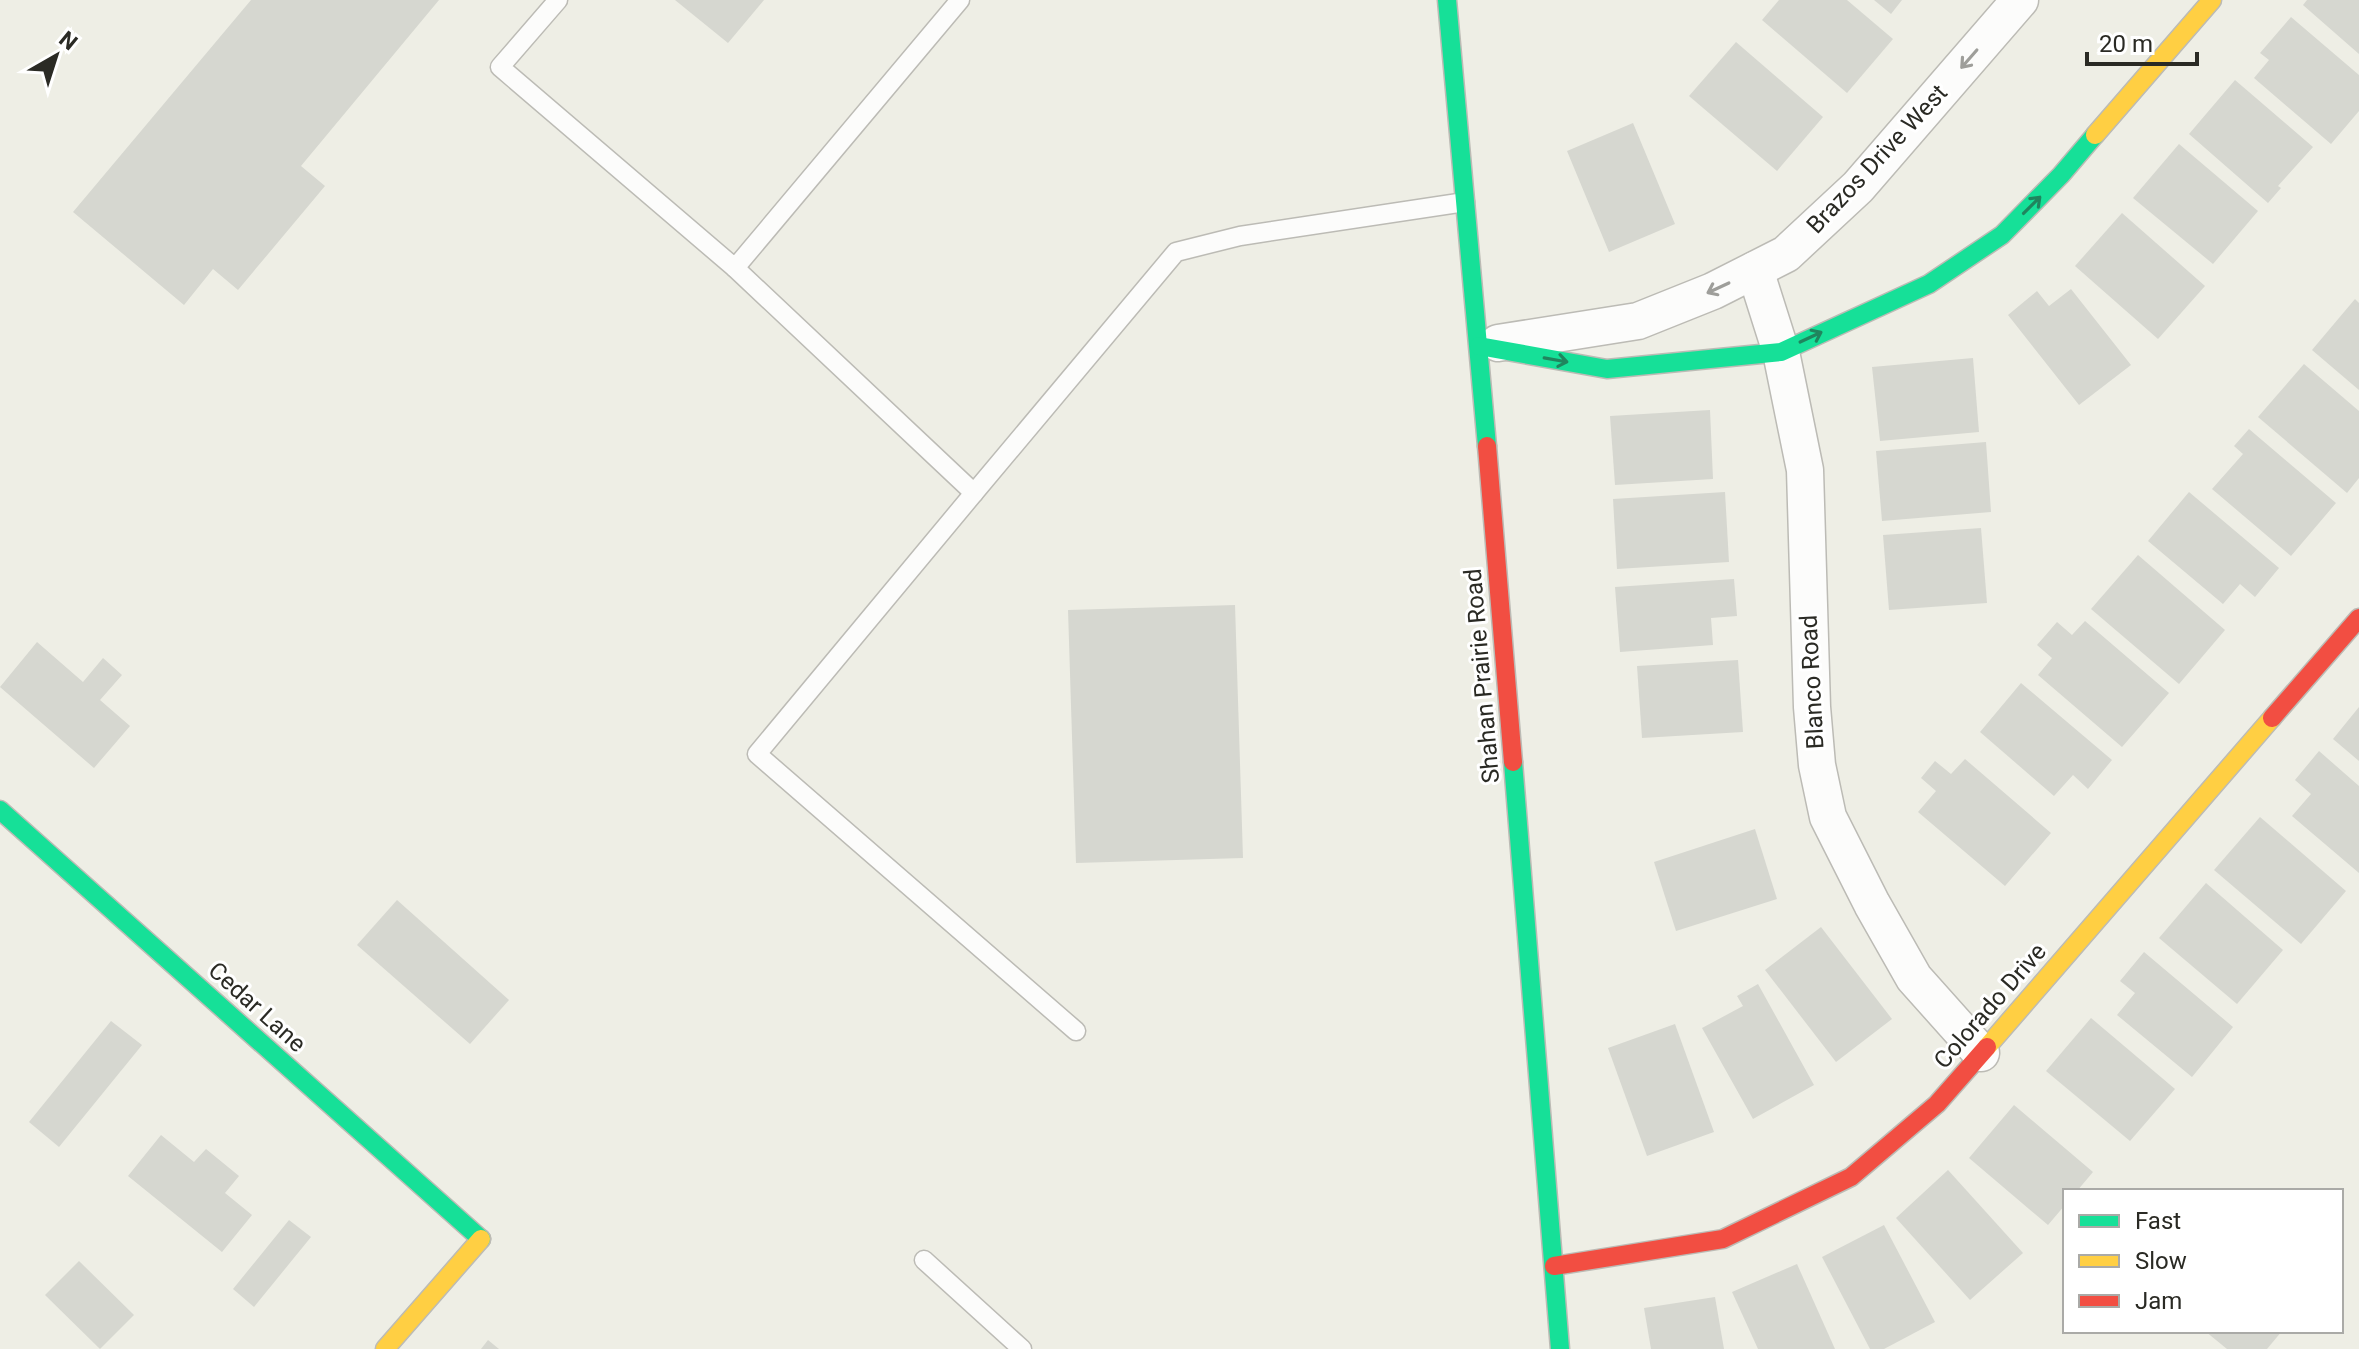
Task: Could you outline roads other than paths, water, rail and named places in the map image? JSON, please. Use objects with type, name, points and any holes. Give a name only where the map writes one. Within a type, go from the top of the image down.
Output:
[{"type":"street","name":"Shahan Prairie Road","points":[[1447,0],[1479,346],[1560,1349]]},
{"type":"street","name":"Brazos Drive West","points":[[1479,346],[1638,321],[1713,291],[1786,254],[1858,187],[2020,0]]},
{"type":"street","points":[[1479,346],[1607,369],[1781,352],[1929,284],[2002,235],[2061,175],[2212,0]]},
{"type":"street","name":"Blanco Road","points":[[1755,270],[1781,352],[1805,470],[1812,707],[1817,765],[1828,817],[1914,978],[1981,1053]]},
{"type":"street","name":"Colorado Drive","points":[[1554,1266],[1723,1239],[1851,1177],[1937,1104],[2359,618]]},
{"type":"street","name":"Cedar Lane","points":[[0,810],[482,1240],[385,1349]]},
{"type":"lane","points":[[558,0],[500,67],[735,268],[974,493]]},
{"type":"lane","points":[[735,268],[960,0]]},
{"type":"lane","points":[[1076,1031],[757,754],[1176,252],[1240,236],[1465,202]]},
{"type":"lane","points":[[924,1260],[1022,1349]]}]
